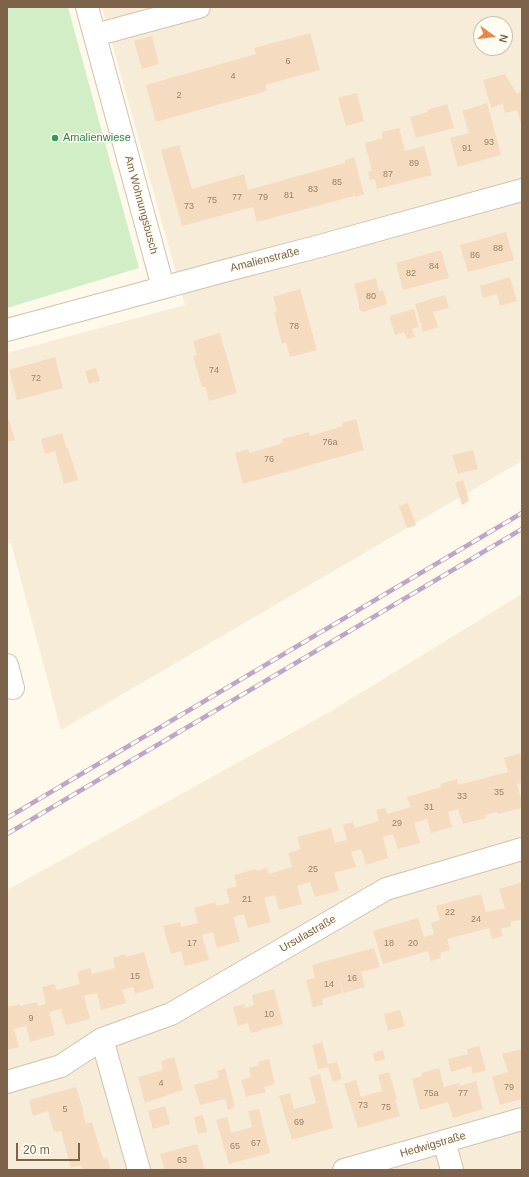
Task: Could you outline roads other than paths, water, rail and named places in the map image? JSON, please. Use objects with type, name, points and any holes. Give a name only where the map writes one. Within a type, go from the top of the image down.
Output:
[{"type":"street","name":"Am Wohnungsbusch","points":[[87,7],[163,288]]},
{"type":"street","points":[[95,35],[199,7]]},
{"type":"street","name":"Amalienstraße","points":[[7,330],[522,190]]},
{"type":"street","points":[[7,665],[13,688]]},
{"type":"street","name":"Ursulastraße","points":[[7,1082],[61,1066],[102,1039],[171,1014],[386,889],[522,849]]},
{"type":"street","points":[[102,1039],[139,1170]]},
{"type":"street","name":"Hedwigstraße","points":[[344,1170],[522,1119]]},
{"type":"street","points":[[444,1141],[452,1170]]},
{"type":"railway","points":[[7,818],[522,513]]},
{"type":"railway","points":[[7,834],[522,529]]},
{"type":"place","name":"Amalienwiese","points":[[55,138]]}]
